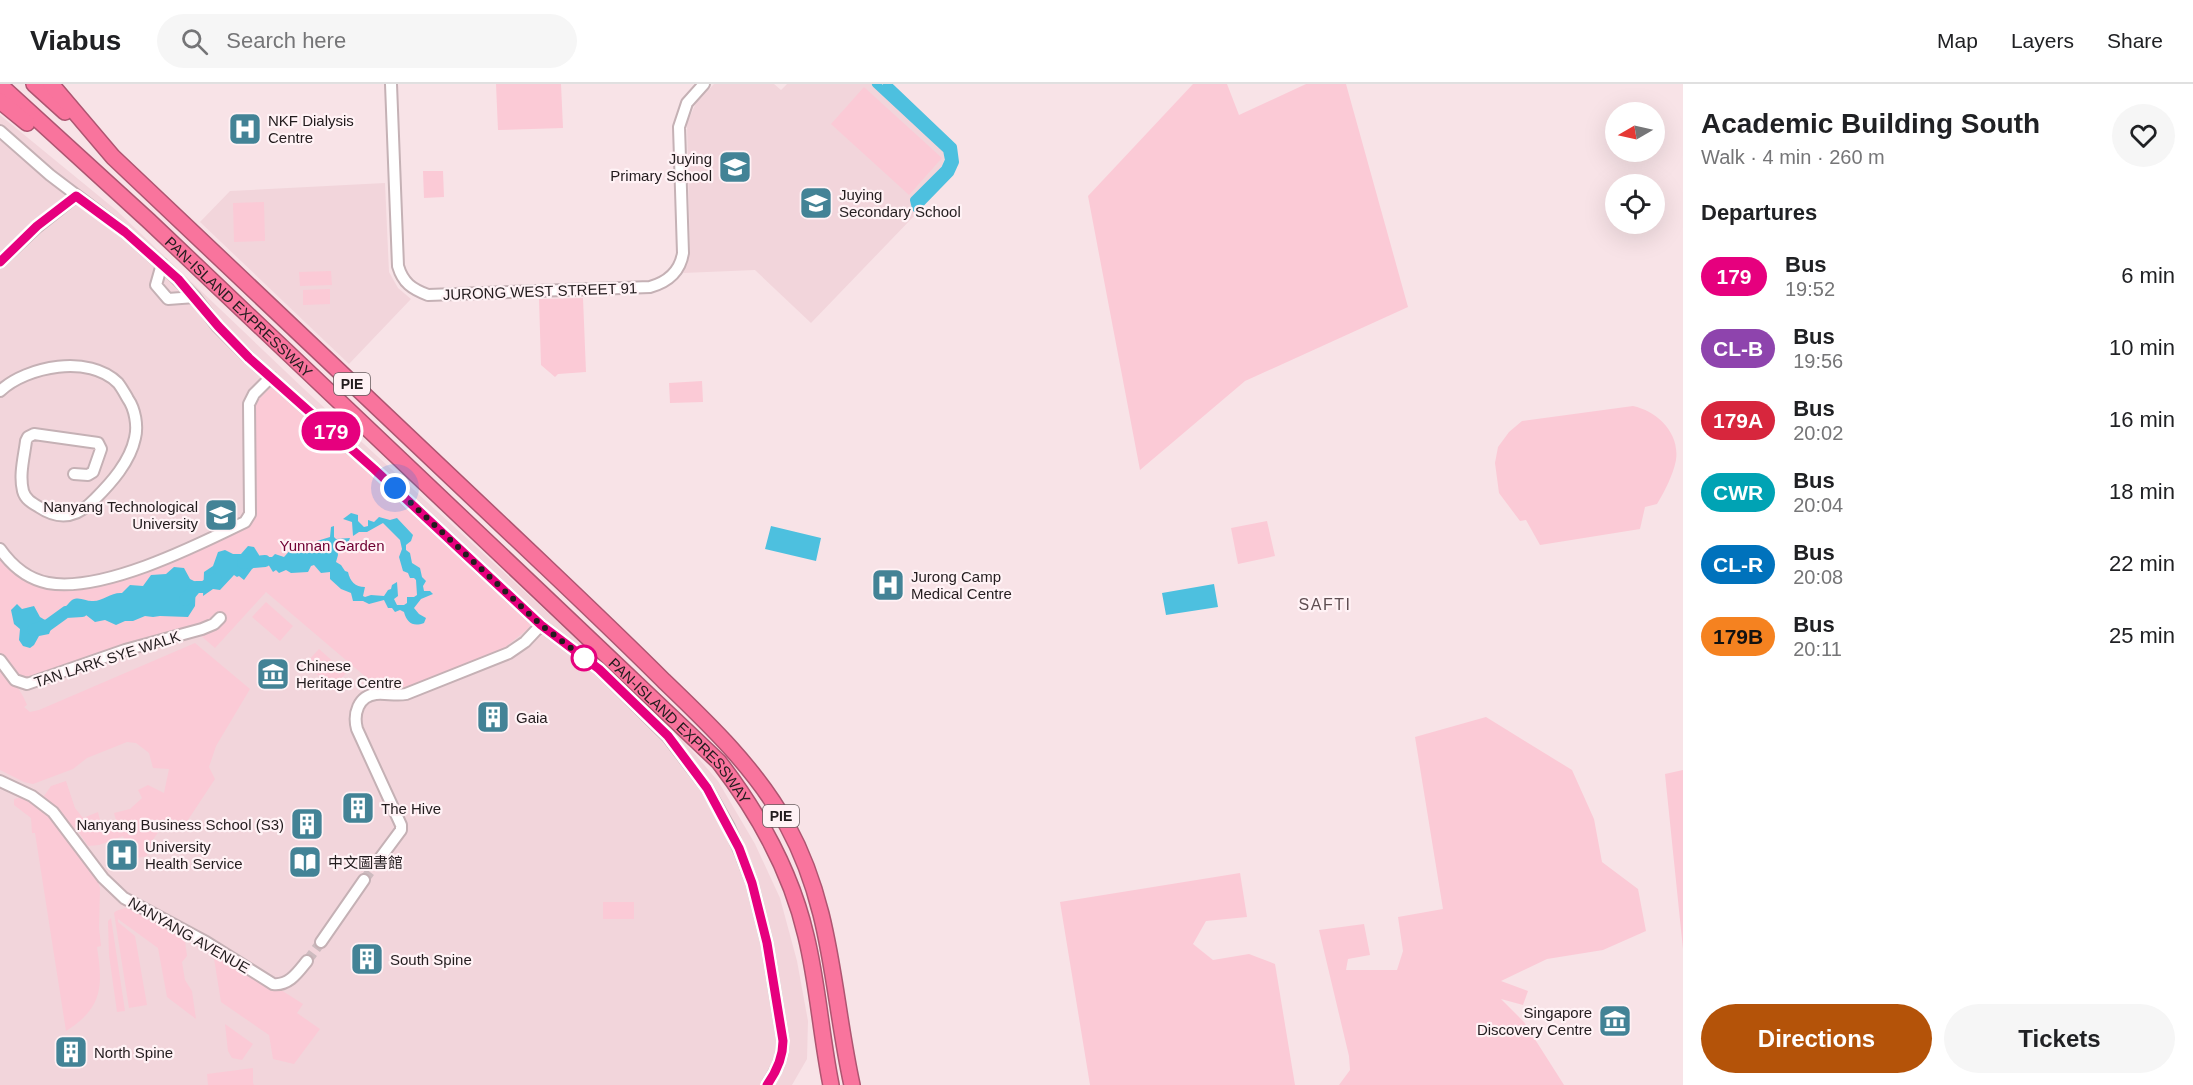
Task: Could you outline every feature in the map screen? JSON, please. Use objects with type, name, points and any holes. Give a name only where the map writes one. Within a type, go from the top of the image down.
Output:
[{"type":"highway","name":"PAN-ISLAND EXPRESSWAY","points":[[34,84],[591,610],[735,751],[760,783],[787,825],[808,873],[824,924],[852,1085]]},
{"type":"highway","points":[[51,84],[113,157]]},
{"type":"highway","name":"PAN-ISLAND EXPRESSWAY","points":[[0,85],[178,248],[719,762],[752,806],[772,843],[797,904],[810,954],[831,1085]]},
{"type":"highway","points":[[0,101],[68,157],[78,158]]},
{"type":"street","name":"JURONG WEST STREET 91","points":[[391,84],[398,266],[401,277],[409,286],[428,295],[650,287],[668,280],[681,263],[683,253],[679,127],[687,103],[704,84]]},
{"type":"street","name":"JURONG WEST STREET 91","points":[[397,84],[402,265],[405,274],[412,282],[428,289],[649,282],[666,275],[676,260],[678,244],[674,120],[682,100],[696,84]]},
{"type":"street","points":[[0,131],[50,175],[125,232],[162,264],[195,297],[218,326],[271,377],[374,469],[541,625],[599,669],[668,736],[699,776],[729,827],[752,883],[767,943],[783,1041],[783,1051],[777,1070],[767,1085]]},
{"type":"street","points":[[0,262],[37,226],[76,196]]},
{"type":"street","points":[[162,264],[156,285],[168,299],[195,297]]},
{"type":"street","points":[[0,392],[24,374],[62,366],[95,371],[109,376],[118,383],[131,403],[136,426],[135,438],[120,471],[97,498],[82,510],[72,516],[63,517],[45,511],[29,501],[23,491],[22,477],[26,441],[34,434],[98,443],[101,449],[93,472],[88,475],[74,474]]},
{"type":"street","points":[[0,549],[15,567],[30,577],[48,583],[71,585],[109,577],[164,560],[220,536],[247,521],[250,514],[248,411],[250,400],[271,377]]},
{"type":"street","name":"TAN LARK SYE WALK","points":[[0,660],[15,680],[27,684],[125,650],[202,629],[214,624],[220,618]]},
{"type":"street","points":[[378,861],[401,830],[401,825],[357,729],[355,716],[360,704],[364,699],[376,694],[395,696],[406,694],[499,658],[525,642],[541,625]]},
{"type":"street","name":"NANYANG AVENUE","points":[[0,780],[32,796],[47,807],[108,884],[133,904],[206,942],[273,984],[278,985],[288,981],[307,961]]},
{"type":"street","points":[[321,942],[364,880]]},
{"type":"shaded area","name":"Juying Secondary School","points":[[714,84],[774,84],[781,90],[787,84],[872,84],[944,152],[945,158],[942,166],[912,201],[912,210],[915,215],[811,323],[755,270],[683,273],[690,252],[687,123],[696,103]]},
{"type":"shaded area","name":"Nanyang Technological University","points":[[0,115],[116,210],[304,389],[669,724],[718,781],[755,844],[780,898],[797,961],[808,1021],[807,1059],[792,1085],[0,1085]]},
{"type":"shaded area","points":[[385,183],[389,272],[398,288],[411,299],[349,364],[200,222],[230,191]]},
{"type":"green space","points":[[496,84],[561,84],[563,128],[498,130]]},
{"type":"green space","points":[[1193,84],[1227,84],[1239,115],[1306,84],[1346,84],[1408,307],[1245,381],[1140,470],[1088,196]]},
{"type":"green space","points":[[864,87],[942,158],[909,195],[831,124]]},
{"type":"green space","points":[[423,171],[443,171],[444,197],[424,198]]},
{"type":"green space","points":[[264,202],[265,241],[234,242],[233,203]]},
{"type":"green space","points":[[331,271],[332,285],[300,286],[299,272]]},
{"type":"green space","points":[[330,289],[330,304],[303,305],[303,290]]},
{"type":"green space","points":[[583,298],[586,372],[558,374],[555,377],[541,365],[539,299]]},
{"type":"green space","points":[[702,381],[703,402],[670,403],[669,383]]},
{"type":"green space","name":"Yunnan Garden","points":[[271,387],[439,537],[526,620],[530,625],[529,628],[504,648],[463,666],[415,685],[391,687],[367,678],[266,592],[215,648],[200,635],[197,626],[30,680],[16,675],[0,656],[0,554],[12,567],[63,589],[73,590],[98,584],[250,524],[254,404]]},
{"type":"green space","points":[[1633,406],[1658,418],[1670,432],[1674,441],[1675,466],[1657,504],[1645,507],[1640,529],[1540,545],[1526,520],[1520,521],[1499,493],[1495,463],[1498,447],[1509,432],[1522,421]]},
{"type":"green space","points":[[1267,521],[1275,556],[1238,564],[1231,528]]},
{"type":"green space","points":[[266,602],[293,626],[280,641],[252,617]]},
{"type":"green space","points":[[195,643],[250,689],[216,746],[209,767],[215,779],[182,829],[171,819],[167,819],[148,847],[147,856],[132,859],[123,836],[99,845],[88,846],[80,834],[46,801],[44,796],[51,786],[66,781],[75,808],[83,818],[98,812],[102,828],[117,824],[114,813],[130,809],[142,798],[138,790],[148,785],[164,793],[169,769],[153,768],[149,753],[136,743],[127,742],[87,758],[73,769],[33,784],[0,770],[0,666],[19,689],[27,705],[24,707],[30,712]]},
{"type":"green space","points":[[319,649],[346,673],[333,688],[305,664]]},
{"type":"green space","points":[[1486,717],[1572,770],[1594,819],[1602,862],[1638,889],[1646,931],[1603,950],[1547,959],[1501,981],[1528,991],[1523,1005],[1501,999],[1524,1022],[1564,1085],[1339,1085],[1350,1070],[1349,1056],[1319,930],[1364,924],[1370,955],[1348,959],[1346,970],[1397,970],[1403,951],[1398,917],[1443,909],[1415,737]]},
{"type":"green space","points":[[1683,770],[1683,949],[1665,774]]},
{"type":"green space","points":[[22,797],[34,800],[52,817],[95,873],[100,888],[101,946],[97,947],[100,973],[98,995],[87,1014],[66,1031],[35,833],[32,833],[31,818],[14,805],[14,799]]},
{"type":"green space","points":[[1240,873],[1247,917],[1206,921],[1193,944],[1213,960],[1249,954],[1275,964],[1295,1085],[1090,1085],[1060,902]]},
{"type":"green space","points":[[603,902],[634,902],[634,919],[603,919]]},
{"type":"green space","points":[[125,908],[135,909],[187,937],[185,941],[187,956],[182,962],[185,980],[192,991],[196,1019],[167,997],[158,948],[118,919],[118,922],[135,936],[147,1005],[129,1008],[114,913]]},
{"type":"green space","points":[[111,918],[125,1011],[117,1012],[109,955],[108,921]]},
{"type":"green space","points":[[212,946],[303,1004],[297,1013],[320,1029],[294,1064],[273,1059],[269,1035],[221,1002]]},
{"type":"green space","points":[[225,1024],[253,1044],[242,1060],[232,1058],[228,1051]]},
{"type":"green space","points":[[253,1068],[254,1085],[208,1085],[207,1074]]},
{"type":"water","points":[[351,513],[358,515],[358,521],[364,527],[368,526],[368,520],[374,522],[379,517],[390,520],[397,518],[413,535],[411,541],[406,545],[406,550],[410,553],[412,563],[420,568],[422,577],[426,581],[423,586],[424,591],[430,591],[433,594],[421,599],[414,608],[426,618],[424,623],[417,625],[411,623],[404,612],[400,610],[395,612],[392,608],[388,608],[384,600],[369,604],[363,601],[353,601],[351,593],[341,589],[330,579],[330,572],[321,573],[314,565],[308,572],[291,573],[286,570],[279,573],[276,570],[273,572],[268,564],[265,564],[266,557],[272,557],[275,554],[284,557],[294,546],[298,545],[306,553],[311,549],[316,550],[317,541],[330,537],[331,527],[334,526],[336,539],[350,538],[348,543],[344,543],[337,549],[336,562],[348,572],[354,583],[365,587],[363,596],[384,596],[397,582],[398,596],[394,599],[397,605],[404,605],[407,603],[407,597],[417,595],[416,580],[403,571],[399,557],[402,549],[400,540],[383,523],[367,532],[359,532],[353,536],[352,522],[343,519]]},
{"type":"water","points":[[771,526],[821,538],[816,561],[765,549]]},
{"type":"water","points":[[248,546],[254,547],[259,555],[259,564],[244,580],[234,575],[220,590],[213,589],[203,596],[204,572],[213,566],[218,552],[225,550],[233,554],[241,554]]},
{"type":"water","points":[[174,567],[184,568],[190,579],[196,582],[195,606],[188,617],[145,616],[116,625],[105,620],[95,622],[86,615],[70,616],[66,611],[65,607],[75,599],[96,601],[122,593],[130,585],[143,586],[151,575],[166,574]]},
{"type":"water","points":[[1214,584],[1218,607],[1166,615],[1162,593]]},
{"type":"water","points":[[17,604],[22,609],[34,606],[51,629],[49,634],[39,636],[30,648],[23,646],[19,640],[20,629],[14,624],[11,610]]},
{"type":"waterway","points":[[876,84],[947,150],[949,160],[945,169],[914,200],[916,208],[950,173],[955,162],[953,147],[887,84]]},
{"type":"waterway","points":[[243,563],[265,561]]},
{"type":"waterway","points":[[185,600],[196,587],[204,587],[216,579]]},
{"type":"waterway","points":[[33,630],[48,625],[66,612],[82,611]]},
{"type":"tunnel","points":[[364,880],[378,861]]},
{"type":"tunnel","points":[[307,961],[321,942]]},
{"type":"bus line","name":"179","points":[[0,262],[37,226],[76,196],[125,232],[178,279],[249,358],[374,469],[541,625],[599,669],[668,736],[699,776],[718,807],[739,848],[752,883],[771,960],[783,1041],[783,1051],[777,1070],[767,1085]]},
{"type":"place","name":"NKF Dialysis Centre","points":[[245,129]]},
{"type":"place","name":"Juying Primary School","points":[[735,167]]},
{"type":"place","name":"Juying Secondary School","points":[[816,203]]},
{"type":"place","name":"Nanyang Technological University","points":[[221,515]]},
{"type":"place","name":"Jurong Camp Medical Centre","points":[[888,585]]},
{"type":"place","name":"Chinese Heritage Centre","points":[[273,674]]},
{"type":"place","name":"Gaia","points":[[493,717]]},
{"type":"place","name":"The Hive","points":[[358,808]]},
{"type":"place","name":"Nanyang Business School (S3)","points":[[307,824]]},
{"type":"place","name":"University Health Service","points":[[122,855]]},
{"type":"place","name":"中文圖書館","points":[[305,862]]},
{"type":"place","name":"South Spine","points":[[367,959]]},
{"type":"place","name":"Singapore Discovery Centre","points":[[1615,1021]]},
{"type":"place","name":"North Spine","points":[[71,1052]]},
{"type":"district","name":"SAFTI","points":[[1325,604]]},
{"type":"route","points":[[395,488],[541,625],[588,661],[584,658]]}]
